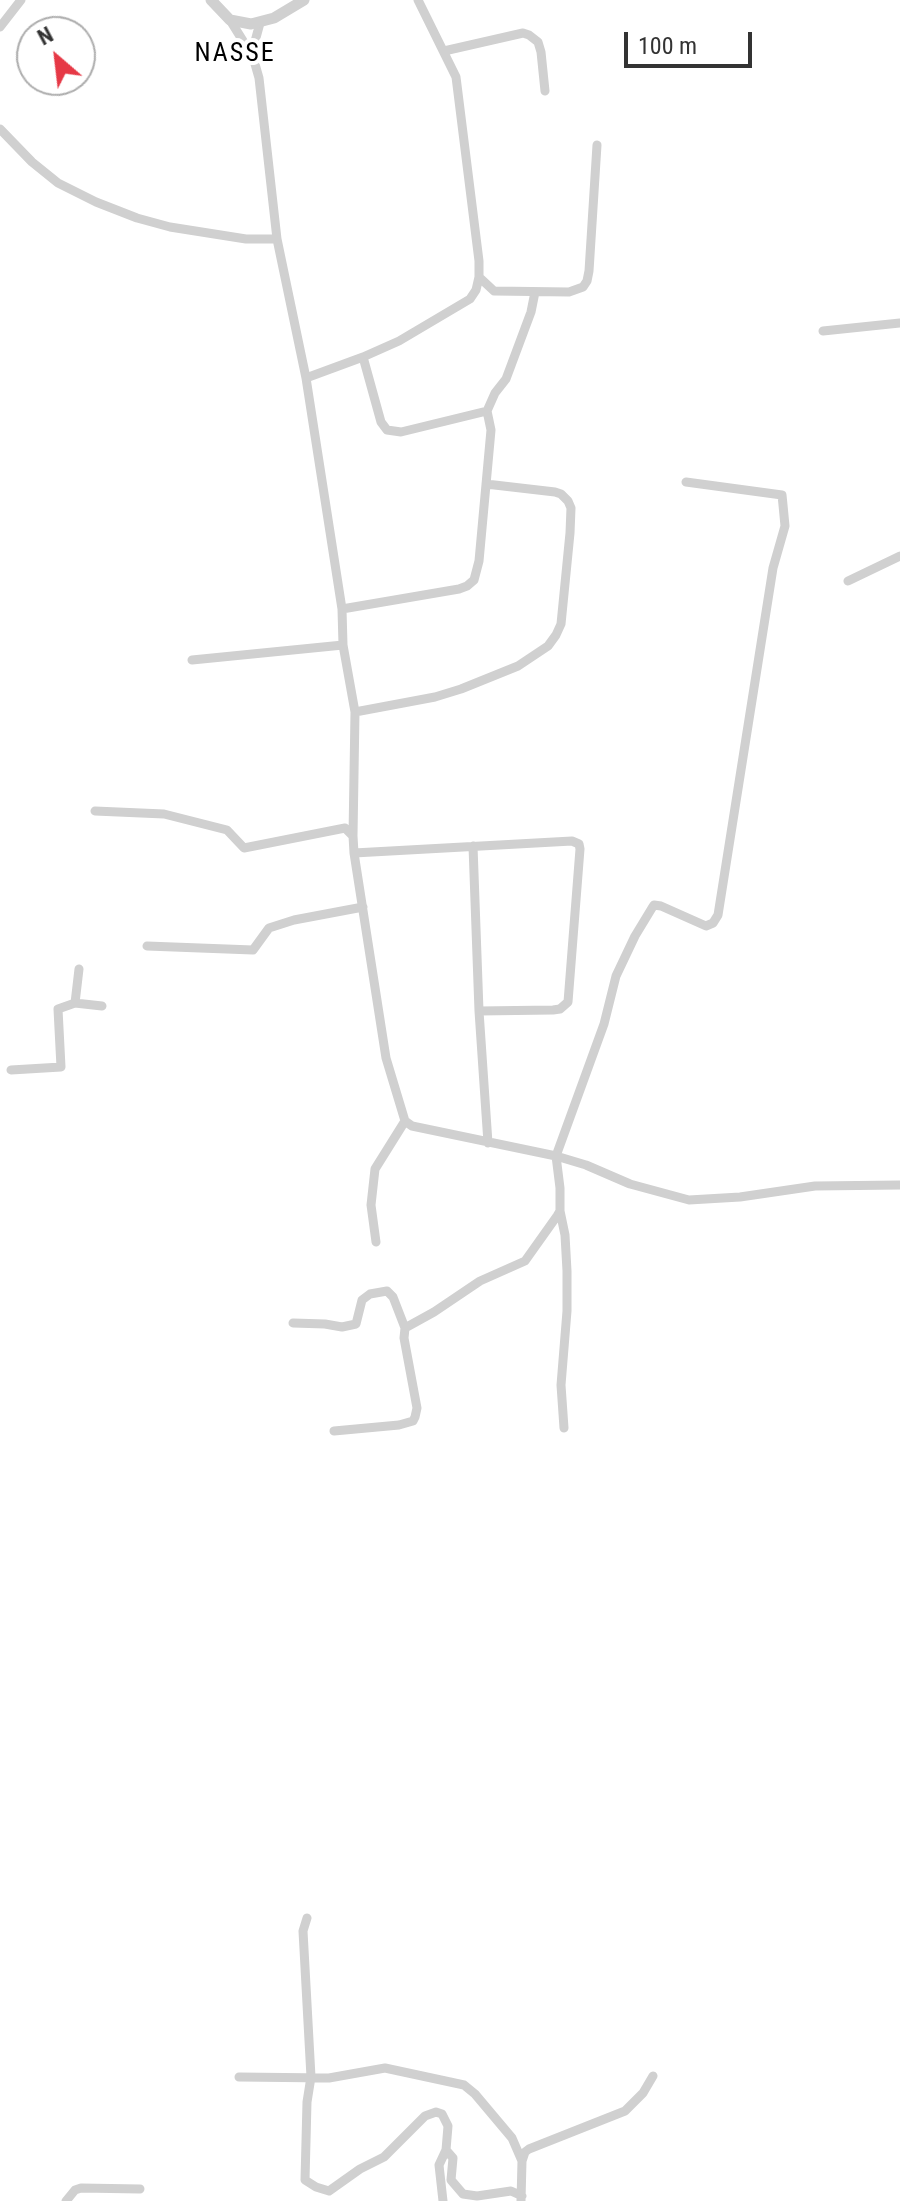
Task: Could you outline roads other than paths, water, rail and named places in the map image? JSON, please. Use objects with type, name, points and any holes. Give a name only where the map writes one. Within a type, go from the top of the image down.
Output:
[{"type":"street","points":[[0,27],[21,0]]},
{"type":"street","points":[[211,0],[230,20],[253,57],[259,78],[277,239],[306,378],[355,712],[354,853],[386,1058],[405,1121],[412,1126],[556,1156],[630,1184],[689,1200],[740,1197],[815,1186],[900,1185]]},
{"type":"street","points":[[230,20],[260,23],[304,0]]},
{"type":"street","points":[[306,378],[399,341],[470,299],[476,290],[479,277],[456,77],[418,0]]},
{"type":"street","points":[[253,57],[260,23]]},
{"type":"street","points":[[444,51],[523,33],[529,35],[538,42],[541,52],[545,91]]},
{"type":"street","points":[[0,130],[58,183],[96,202],[170,227],[246,239],[277,239]]},
{"type":"street","points":[[479,277],[494,291],[577,291],[587,281],[597,145]]},
{"type":"street","points":[[342,609],[467,586],[474,580],[479,561],[491,430],[487,411],[506,379],[531,312],[535,292]]},
{"type":"street","points":[[823,331],[900,323]]},
{"type":"street","points":[[363,357],[381,422],[387,430],[401,432],[487,411]]},
{"type":"street","points":[[564,1428],[561,1385],[567,1271],[556,1156],[599,1039],[616,976],[654,905],[706,926],[713,923],[718,915],[773,568],[785,526],[782,495],[686,482]]},
{"type":"street","points":[[355,712],[461,689],[527,661],[548,646],[556,635],[561,624],[570,533],[571,508],[568,501],[555,492],[486,484]]},
{"type":"street","points":[[848,581],[900,556]]},
{"type":"street","points":[[192,660],[343,645]]},
{"type":"street","points":[[95,811],[164,814],[227,830],[244,848],[345,828],[353,836]]},
{"type":"street","points":[[354,853],[577,842],[580,849],[568,1002],[560,1009],[553,1010],[479,1011]]},
{"type":"street","points":[[473,846],[488,1143]]},
{"type":"street","points":[[147,946],[253,950],[269,928],[363,907]]},
{"type":"street","points":[[75,1003],[79,969]]},
{"type":"street","points":[[11,1070],[61,1067],[58,1009],[75,1003],[102,1006]]},
{"type":"street","points":[[376,1242],[371,1205],[375,1169],[405,1121]]},
{"type":"street","points":[[405,1328],[480,1281],[525,1261],[560,1211]]},
{"type":"street","points":[[293,1323],[342,1327],[356,1324],[362,1300],[370,1294],[387,1291],[393,1297],[405,1328],[404,1338],[417,1408],[413,1421],[334,1431]]},
{"type":"street","points":[[307,1918],[303,1931],[311,2077],[307,2102],[305,2180],[329,2191],[360,2169],[384,2157],[425,2116],[436,2112],[442,2114],[448,2126],[446,2150],[439,2165],[443,2201]]},
{"type":"street","points":[[239,2077],[329,2078],[385,2068],[464,2085],[512,2138],[522,2161]]},
{"type":"street","points":[[522,2198],[522,2161],[525,2152],[625,2111],[643,2093],[653,2076]]},
{"type":"street","points":[[446,2150],[453,2158],[451,2180],[463,2194],[477,2196],[511,2191],[522,2198]]},
{"type":"street","points":[[66,2201],[75,2190],[81,2188],[140,2189]]},
{"type":"district","name":"NASSE","points":[[235,54]]}]
